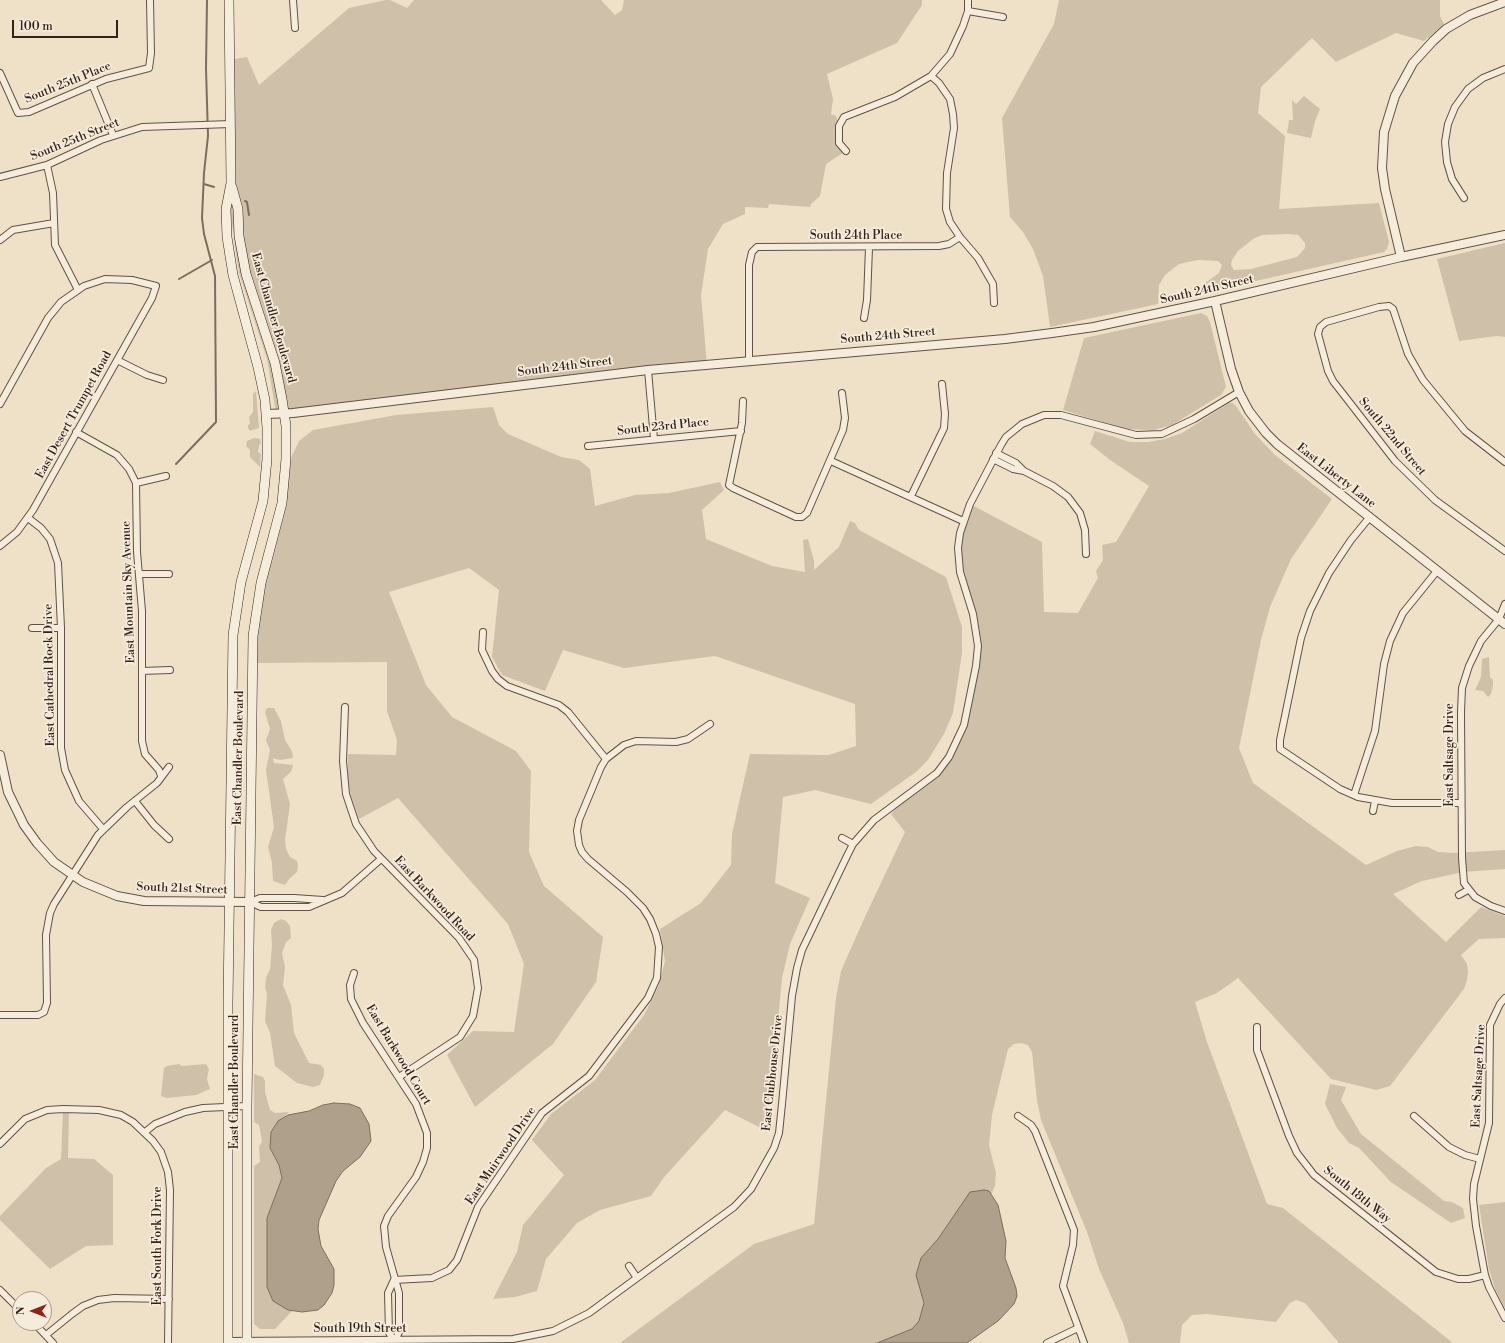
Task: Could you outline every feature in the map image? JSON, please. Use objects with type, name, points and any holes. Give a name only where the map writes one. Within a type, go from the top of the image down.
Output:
[{"type":"main road","name":"East Chandler Boulevard","points":[[228,1342],[227,1107],[234,620],[241,582],[263,501],[267,459],[266,414],[258,367],[233,274],[227,237],[226,209],[231,183],[229,0]]},
{"type":"main road","name":"East Chandler Boulevard","points":[[231,183],[238,209],[239,236],[245,267],[275,363],[284,413],[286,459],[282,502],[261,583],[254,621],[250,777],[247,1106],[247,1342]]},
{"type":"street","name":"South 25th Place","points":[[0,73],[18,113],[29,112],[92,84],[121,74],[149,68],[151,53],[150,0]]},
{"type":"street","points":[[293,0],[295,28]]},
{"type":"street","points":[[846,151],[839,143],[840,126],[844,117],[895,97],[931,76],[950,54],[968,11],[968,0]]},
{"type":"street","points":[[1401,257],[1385,189],[1382,168],[1384,132],[1391,107],[1405,76],[1422,52],[1433,41],[1458,21],[1494,2],[1505,2]]},
{"type":"street","points":[[968,11],[1003,17]]},
{"type":"street","points":[[1464,198],[1452,180],[1446,162],[1445,142],[1448,124],[1455,107],[1468,90],[1483,78],[1505,68]]},
{"type":"street","points":[[931,76],[939,83],[950,99],[954,128],[947,179],[946,209],[950,222],[960,238],[978,258],[993,284],[994,303]]},
{"type":"street","points":[[92,84],[113,135]]},
{"type":"street","name":"South 25th Street","points":[[0,177],[47,165],[113,135],[142,127],[231,124]]},
{"type":"street","points":[[0,404],[54,310],[61,302],[78,290],[56,251],[53,193],[47,165]]},
{"type":"street","points":[[0,240],[8,233],[19,228],[54,223]]},
{"type":"street","name":"South 24th Street","points":[[266,414],[648,370],[1033,336],[1094,326],[1215,301],[1401,257],[1505,235]]},
{"type":"street","name":"South 24th Place","points":[[749,361],[749,265],[752,252],[757,247],[869,248],[939,246],[949,244],[960,238]]},
{"type":"street","points":[[864,318],[867,300],[869,248]]},
{"type":"street","name":"East Desert Trumpet Road","points":[[0,546],[17,532],[28,518],[152,298],[156,286],[132,280],[105,279],[78,290]]},
{"type":"street","name":"East Liberty Lane","points":[[1215,301],[1231,369],[1239,392],[1257,423],[1271,439],[1436,571],[1503,620]]},
{"type":"street","name":"South 22nd Street","points":[[1505,462],[1465,432],[1423,380],[1408,354],[1395,313],[1389,306],[1379,307],[1326,322],[1320,327],[1318,334],[1333,381],[1395,461],[1435,500],[1505,551]]},
{"type":"street","points":[[117,360],[147,375],[163,380]]},
{"type":"street","points":[[648,370],[654,439]]},
{"type":"street","points":[[910,496],[944,428],[945,414],[942,384]]},
{"type":"street","name":"East Clubhouse Drive","points":[[493,1341],[519,1338],[553,1331],[589,1313],[734,1207],[751,1189],[774,1148],[779,1132],[792,996],[797,968],[807,939],[853,844],[883,813],[926,783],[937,773],[949,758],[964,725],[976,666],[978,646],[973,614],[960,572],[958,548],[963,521],[1006,437],[1022,424],[1044,415],[1061,415],[1136,435],[1162,434],[1194,419],[1239,392]]},
{"type":"street","points":[[743,401],[741,431],[728,485],[796,517],[802,518],[807,513],[831,461],[843,430],[845,418],[842,393]]},
{"type":"street","name":"South 23rd Place","points":[[588,446],[741,431]]},
{"type":"street","name":"East Mountain Sky Avenue","points":[[76,432],[116,455],[129,469],[136,484],[139,574],[142,611],[143,748],[161,776]]},
{"type":"street","points":[[995,456],[1063,492],[1080,513],[1085,530],[1086,554]]},
{"type":"street","points":[[831,461],[963,521]]},
{"type":"street","points":[[136,484],[166,476]]},
{"type":"street","name":"East Cathedral Rock Drive","points":[[28,518],[46,534],[54,547],[58,569],[61,628],[61,733],[65,770],[79,801],[103,829]]},
{"type":"street","points":[[1370,518],[1357,532],[1328,573],[1308,617],[1296,661],[1280,740],[1280,749],[1340,789],[1354,795],[1375,801],[1392,803],[1461,803]]},
{"type":"street","points":[[1354,795],[1375,731],[1384,664],[1390,641],[1403,613],[1436,571]]},
{"type":"street","points":[[139,574],[169,574]]},
{"type":"street","name":"East Saltsage Drive","points":[[1468,890],[1464,883],[1462,858],[1462,688],[1469,666],[1486,635],[1503,620],[1505,604]]},
{"type":"street","points":[[32,628],[61,628]]},
{"type":"street","points":[[483,632],[482,650],[492,671],[498,679],[507,686],[559,705],[568,712],[606,759],[624,745],[636,741],[676,742],[688,739],[710,724]]},
{"type":"street","points":[[142,670],[170,670]]},
{"type":"street","name":"East Barkwood Road","points":[[345,707],[344,761],[349,805],[362,835],[381,859],[458,938],[474,960],[478,988],[473,1016],[460,1038],[399,1077]]},
{"type":"street","name":"South 21st Street","points":[[0,756],[8,792],[24,825],[46,854],[71,874],[107,893],[133,900],[162,902],[250,902],[260,898],[324,900]]},
{"type":"street","name":"East Muirwood Drive","points":[[394,1280],[432,1278],[449,1270],[457,1260],[478,1207],[542,1113],[589,1076],[648,998],[657,978],[659,948],[656,934],[650,919],[638,903],[588,859],[582,852],[579,845],[577,831],[579,820],[601,767],[606,759]]},
{"type":"street","points":[[0,1015],[38,1015],[44,1012],[47,1003],[47,925],[54,904],[71,874],[103,829],[157,783],[169,767]]},
{"type":"street","points":[[135,801],[154,825],[169,839]]},
{"type":"street","points":[[1373,811],[1375,801]]},
{"type":"street","points":[[842,838],[853,844]]},
{"type":"street","name":"South 21st Street","points":[[250,902],[261,907],[309,907],[342,893],[381,859]]},
{"type":"street","points":[[1459,895],[1468,890],[1482,901],[1505,911]]},
{"type":"street","name":"East Barkwood Court","points":[[354,973],[350,985],[351,999],[363,1023],[399,1077],[423,1118],[427,1133],[427,1148],[424,1162],[388,1216],[384,1226],[386,1247],[394,1280],[399,1293],[399,1332],[394,1342]]},
{"type":"street","name":"East Saltsage Drive","points":[[1485,1275],[1476,1226],[1473,1199],[1474,1184],[1489,1123],[1490,1025],[1500,1004],[1505,998]]},
{"type":"street","name":"South 18th Way","points":[[1257,1026],[1257,1050],[1289,1136],[1297,1153],[1314,1175],[1436,1272],[1458,1279],[1470,1279],[1485,1275]]},
{"type":"street","points":[[145,1132],[155,1124],[185,1112],[203,1108],[247,1106]]},
{"type":"street","name":"East South Fork Drive","points":[[0,1144],[25,1119],[47,1110],[110,1111],[133,1122],[145,1132],[161,1152],[168,1172],[170,1190],[168,1343]]},
{"type":"street","points":[[1018,1116],[1031,1125],[1035,1131],[1074,1230],[1073,1246],[1063,1286],[1084,1343]]},
{"type":"street","points":[[1414,1116],[1449,1147],[1465,1155],[1480,1159]]},
{"type":"street","points":[[629,1266],[638,1278]]},
{"type":"street","points":[[1485,1275],[1489,1287],[1505,1318]]},
{"type":"street","name":"East Barkwood Court","points":[[394,1280],[388,1293],[389,1333],[394,1342]]},
{"type":"street","points":[[0,1290],[12,1302]]},
{"type":"street","points":[[46,1335],[83,1306],[98,1300],[114,1298],[169,1299]]},
{"type":"street","points":[[1047,1343],[1078,1328]]},
{"type":"street","points":[[42,1331],[53,1343]]},
{"type":"street","name":"South 19th Street","points":[[228,1342],[493,1341]]},
{"type":"shaded area","points":[[390,0],[407,8],[414,0],[601,0],[615,15],[622,10],[624,0],[922,0],[922,5],[897,43],[827,74],[833,99],[831,114],[836,116],[839,126],[839,143],[846,151],[826,164],[820,196],[811,204],[810,207],[769,204],[768,208],[745,207],[745,214],[723,224],[708,249],[701,295],[707,365],[276,413],[267,359],[239,273],[236,254],[231,215],[229,60],[247,57],[259,85],[349,8]]},
{"type":"shaded area","points":[[1059,0],[1440,0],[1440,16],[1444,24],[1424,41],[1396,33],[1336,62],[1312,38],[1261,87],[1258,113],[1285,136],[1279,209],[1379,203],[1389,242],[1387,249],[1384,252],[1198,294],[1201,286],[1219,273],[1222,265],[1218,261],[1198,260],[1179,264],[1165,275],[1159,285],[1158,304],[1050,327],[1043,276],[1033,249],[1023,232],[1010,217],[1002,118],[1054,24]],"holes":[[[1262,235],[1298,235],[1305,243],[1305,248],[1297,257],[1251,269],[1234,270],[1231,265],[1232,260],[1238,251],[1253,239]]]},
{"type":"shaded area","points":[[1304,96],[1320,109],[1315,121],[1311,138],[1287,133],[1289,120],[1293,120],[1292,100],[1296,104]]},
{"type":"shaded area","points":[[1505,243],[1505,337],[1497,336],[1459,341],[1437,259]]},
{"type":"shaded area","points":[[1201,313],[1207,316],[1210,322],[1226,387],[1221,395],[1172,425],[1154,430],[1125,429],[1063,410],[1084,338]]},
{"type":"shaded area","points":[[256,391],[259,428],[250,431],[248,428],[248,425],[250,424],[249,417],[253,412],[253,394]]},
{"type":"shaded area","points":[[1229,403],[1233,403],[1236,406],[1255,434],[1275,455],[1332,499],[1291,559],[1270,607],[1261,640],[1239,748],[1253,783],[1366,865],[1397,851],[1416,846],[1428,847],[1438,852],[1453,853],[1505,850],[1505,869],[1463,872],[1422,881],[1393,894],[1446,942],[1481,907],[1505,916],[1505,938],[1479,939],[1461,955],[1467,964],[1468,971],[1464,989],[1390,1086],[1376,1090],[1331,1079],[1238,978],[1217,993],[1195,1002],[1207,1042],[1267,1204],[1283,1208],[1453,1343],[1339,1343],[1305,1303],[1296,1300],[1290,1303],[1276,1322],[1207,1314],[1192,1315],[1182,1325],[1180,1343],[1129,1343],[1123,1323],[1099,1269],[1087,1232],[1041,1120],[1037,1100],[1032,1052],[1028,1045],[1021,1043],[1014,1044],[1008,1049],[992,1115],[989,1145],[996,1173],[995,1186],[991,1195],[998,1205],[1006,1241],[1005,1258],[1017,1296],[1014,1304],[998,1321],[967,1343],[620,1343],[754,1244],[814,1224],[836,998],[841,971],[905,832],[891,814],[912,792],[926,783],[957,742],[978,646],[958,548],[970,504],[1042,542],[1044,612],[1078,613],[1098,578],[1096,571],[1103,560],[1102,545],[1116,542],[1149,486],[1110,460],[1090,444],[1095,431],[1130,442],[1148,442],[1165,439],[1182,433]]},
{"type":"shaded area","points":[[493,407],[499,425],[508,434],[561,457],[579,460],[590,469],[595,506],[635,495],[669,493],[720,482],[724,490],[702,510],[706,539],[772,566],[805,572],[803,540],[808,539],[814,561],[814,570],[839,547],[850,521],[855,523],[859,530],[946,577],[962,627],[962,653],[953,713],[944,734],[928,760],[916,772],[871,804],[815,790],[783,797],[775,883],[810,898],[790,944],[782,978],[774,1062],[765,1130],[725,1110],[665,1176],[651,1196],[600,1210],[577,1223],[546,1259],[537,1291],[515,1297],[493,1299],[517,1252],[523,1225],[564,1175],[532,1140],[551,1114],[595,1080],[644,1015],[659,985],[665,961],[660,929],[701,903],[731,865],[732,834],[750,754],[829,755],[856,746],[855,704],[715,656],[624,668],[563,650],[545,691],[502,675],[492,657],[499,590],[469,568],[389,592],[426,685],[452,717],[516,751],[531,771],[529,852],[544,886],[603,937],[596,982],[553,1044],[475,1107],[447,1055],[473,1031],[514,1032],[524,964],[508,924],[398,798],[359,819],[351,796],[348,779],[348,754],[396,755],[397,740],[387,711],[387,662],[256,663],[257,630],[262,597],[286,507],[290,460],[299,441],[313,430],[396,415]]},
{"type":"shaded area","points":[[254,438],[260,439],[261,443],[259,445],[258,452],[261,454],[260,467],[250,457],[250,450],[246,446],[247,441]]},
{"type":"shaded area","points":[[1489,657],[1490,677],[1493,680],[1493,685],[1491,694],[1488,697],[1483,691],[1475,690],[1481,677],[1482,659]]},
{"type":"shaded area","points":[[267,708],[274,708],[281,721],[285,740],[292,751],[293,758],[280,760],[273,758],[274,763],[293,765],[291,772],[283,779],[290,804],[285,840],[286,849],[290,857],[297,861],[298,866],[297,872],[285,885],[273,881],[272,863],[268,847],[274,827],[266,770],[270,750],[266,740],[270,729],[265,712]]},
{"type":"shaded area","points":[[281,919],[286,921],[290,926],[291,938],[286,942],[282,953],[285,967],[283,985],[291,1005],[294,1033],[309,1063],[321,1065],[324,1069],[324,1075],[320,1085],[313,1087],[297,1083],[275,1066],[270,1033],[265,1021],[267,994],[265,987],[266,978],[270,969],[272,945],[271,930],[274,923]]},
{"type":"shaded area","points":[[179,1064],[182,1066],[206,1064],[209,1069],[207,1079],[210,1089],[196,1095],[167,1098],[161,1096],[164,1068]]},
{"type":"shaded area","points":[[254,1074],[263,1077],[265,1081],[265,1092],[270,1110],[275,1113],[289,1112],[274,1126],[271,1132],[270,1148],[279,1165],[282,1178],[267,1218],[267,1287],[288,1310],[292,1311],[275,1329],[260,1329],[254,1324],[254,1166],[260,1162],[259,1147],[262,1141],[259,1125],[254,1122]]},
{"type":"shaded area","points":[[1330,1084],[1346,1087],[1341,1100],[1361,1134],[1444,1201],[1452,1202],[1463,1208],[1465,1218],[1451,1223],[1391,1182],[1359,1148],[1349,1143],[1337,1128],[1325,1104]]},
{"type":"shaded area","points":[[334,1103],[350,1104],[360,1108],[369,1124],[371,1141],[360,1157],[343,1171],[336,1181],[319,1220],[318,1229],[321,1246],[334,1269],[334,1285],[332,1293],[324,1305],[318,1310],[302,1312],[288,1310],[273,1301],[267,1287],[267,1218],[282,1178],[279,1165],[270,1148],[271,1132],[278,1121],[288,1115],[309,1111],[323,1105]]},
{"type":"shaded area","points":[[63,1109],[69,1109],[68,1158],[94,1159],[113,1175],[113,1245],[86,1246],[50,1269],[0,1220],[0,1216],[46,1168],[61,1159]]},
{"type":"shaded area","points":[[984,1190],[989,1191],[998,1205],[1006,1241],[1005,1258],[1016,1288],[1017,1296],[1014,1304],[998,1321],[967,1343],[877,1343],[912,1329],[919,1321],[924,1303],[916,1275],[921,1258],[938,1239],[970,1192]]},
{"type":"shaded area","points":[[1505,1202],[1505,1308],[1495,1289],[1489,1269],[1479,1205]]},
{"type":"waterway","points":[[176,464],[216,422],[215,276],[204,234],[202,218],[204,173],[208,136],[206,69],[207,0]]},
{"type":"waterway","points":[[204,184],[214,187]]},
{"type":"waterway","points":[[245,201],[247,202],[249,215]]},
{"type":"waterway","points":[[179,279],[212,260]]}]
